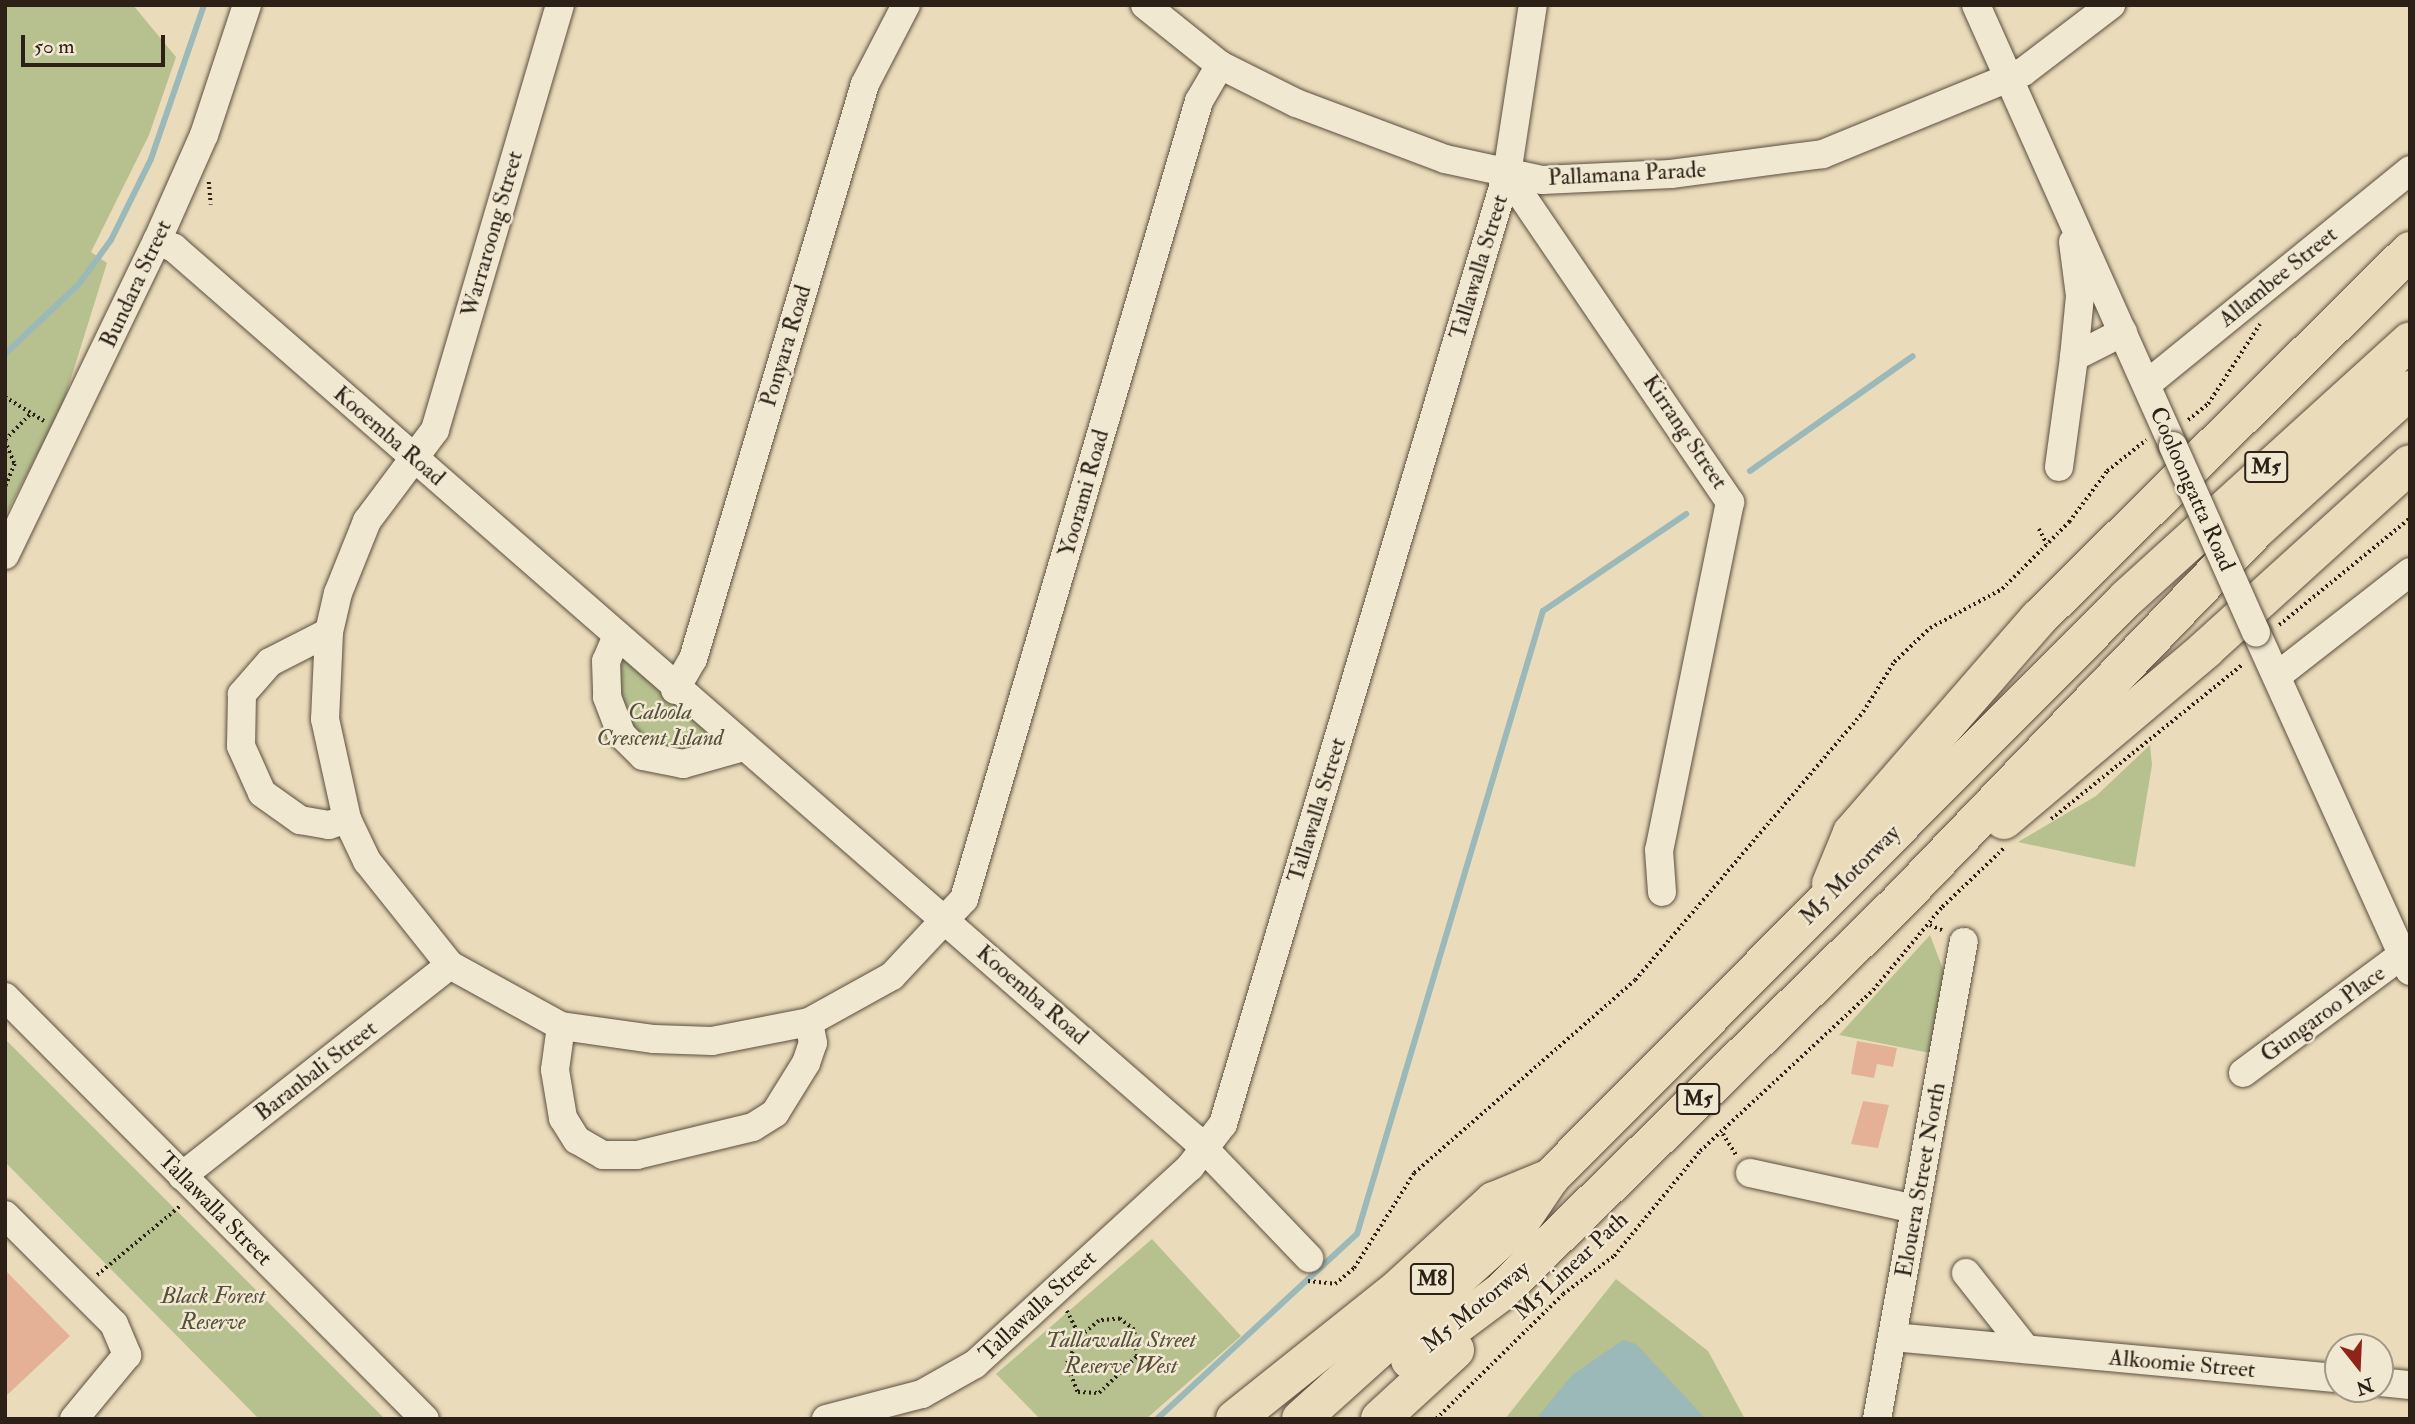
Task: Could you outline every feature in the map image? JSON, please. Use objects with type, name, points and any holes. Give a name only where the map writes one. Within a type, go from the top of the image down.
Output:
[{"type":"highway","points":[[1824,901],[1852,833],[1966,699],[2128,525],[2410,251]]},
{"type":"highway","name":"M5 Motorway","points":[[1301,1419],[1521,1221],[1549,1178],[2136,589],[2410,341]]},
{"type":"highway","name":"M5 Motorway","points":[[1341,1419],[1445,1330],[1500,1293],[1896,905],[2257,529],[2410,390]]},
{"type":"highway","points":[[1896,905],[2206,649],[2410,464]]},
{"type":"highway","points":[[1235,1419],[1399,1288],[1494,1201],[1549,1178]]},
{"type":"highway","name":"M8","points":[[1267,1419],[1382,1325],[1504,1209],[1549,1178]]},
{"type":"highway","points":[[1402,1419],[1469,1355],[1500,1293]]},
{"type":"highway","name":"M8","points":[[1380,1419],[1460,1346],[1500,1293]]},
{"type":"street","name":"Bundara Street","points":[[5,555],[157,241],[204,135],[247,5]]},
{"type":"street","name":"Warraroong Street","points":[[559,5],[435,430],[367,521],[328,632],[325,719],[346,819],[396,904],[450,965],[561,1026]]},
{"type":"street","name":"Ponyara Road","points":[[675,690],[693,659],[865,84],[906,5]]},
{"type":"street","name":"Pallamana Parade","points":[[1145,5],[1220,65],[1364,132],[1507,174],[1542,180],[1790,162],[2008,78],[2111,5]]},
{"type":"street","name":"Tallawalla Street","points":[[826,1419],[922,1394],[975,1364],[1207,1149],[1223,1124],[1507,174],[1533,5]]},
{"type":"street","name":"Cooloongatta Road","points":[[1976,5],[2173,446],[2267,629],[2277,676],[2406,963]]},
{"type":"street","name":"Yoorami Road","points":[[948,922],[971,876],[1199,101],[1220,65]]},
{"type":"street","name":"Allambee Street","points":[[2147,384],[2410,170]]},
{"type":"street","name":"Kirrang Street","points":[[1507,174],[1730,502],[1659,850],[1662,892]]},
{"type":"street","points":[[2059,467],[2080,296],[2070,214]]},
{"type":"street","name":"Kooemba Road","points":[[157,241],[174,248],[740,748],[948,922],[1207,1149],[1311,1272]]},
{"type":"street","points":[[2074,357],[2123,332]]},
{"type":"street","points":[[2277,676],[2410,572]]},
{"type":"street","points":[[328,632],[270,662],[242,694],[242,746],[262,793],[300,820],[329,825],[346,819]]},
{"type":"street","points":[[616,638],[606,661],[607,697],[621,734],[643,756],[683,764],[740,748]]},
{"type":"street","points":[[809,1022],[813,1043],[806,1063],[775,1113],[753,1127],[637,1155],[603,1155],[577,1140],[563,1118],[555,1070],[561,1026],[712,1041],[809,1022],[892,975],[948,922]]},
{"type":"street","name":"Elouera Street North","points":[[1877,1419],[1964,942]]},
{"type":"street","name":"Gungaroo Place","points":[[2243,1073],[2406,963]]},
{"type":"street","name":"Baranbali Street","points":[[190,1184],[450,965]]},
{"type":"street","name":"Tallawalla Street","points":[[5,997],[425,1419]]},
{"type":"street","points":[[1750,1173],[1915,1209]]},
{"type":"street","points":[[5,1215],[114,1324],[127,1355],[74,1419]]},
{"type":"street","points":[[1966,1273],[2026,1349]]},
{"type":"street","name":"Alkoomie Street","points":[[1893,1337],[2324,1377]]},
{"type":"path","points":[[2186,421],[2208,404],[2268,316]]},
{"type":"path","points":[[5,397],[64,433]]},
{"type":"path","points":[[5,487],[15,464],[5,440],[31,413]]},
{"type":"path","points":[[1311,1272],[1347,1275],[1414,1173],[1635,979],[1863,712],[1894,662],[1930,628],[2002,589],[2047,544],[2107,471],[2145,440]]},
{"type":"path","points":[[2267,629],[2410,518]]},
{"type":"path","points":[[2039,529],[2047,544]]},
{"type":"path","points":[[2046,821],[2244,665]]},
{"type":"path","name":"M5 Linear Path","points":[[1436,1419],[1563,1294],[1614,1256],[1700,1151],[1723,1134],[1873,990],[1942,907],[2012,840]]},
{"type":"path","points":[[80,1289],[190,1184]]},
{"type":"path","points":[[1064,1307],[1080,1337],[1068,1373],[1086,1396],[1099,1393],[1137,1356],[1134,1330],[1120,1319],[1099,1321],[1080,1337]]},
{"type":"green space","points":[[5,5],[133,5],[176,57],[149,135],[91,252],[107,263],[62,407],[5,516]]},
{"type":"green space","name":"Caloola Crescent Island","points":[[624,659],[716,739],[700,749],[660,753],[633,733],[616,678]]},
{"type":"green space","points":[[2150,745],[2152,765],[2135,867],[2018,842],[2096,796]]},
{"type":"green space","points":[[1930,935],[1944,972],[1930,1053],[1839,1035]]},
{"type":"green space","name":"Black Forest Reserve","points":[[5,1039],[385,1419],[259,1419],[5,1162]]},
{"type":"green space","name":"Tallawalla Street Reserve West","points":[[1152,1239],[1241,1336],[1146,1419],[1040,1419],[996,1374]]},
{"type":"green space","points":[[1616,1279],[1708,1351],[1745,1419],[1505,1419]]},
{"type":"water","points":[[1623,1340],[1636,1344],[1706,1419],[1536,1419],[1572,1375]]},
{"type":"building","points":[[1857,1041],[1897,1048],[1893,1067],[1877,1064],[1874,1078],[1851,1074]]},
{"type":"building","points":[[1863,1101],[1889,1105],[1878,1148],[1851,1144]]},
{"type":"building","points":[[5,1270],[70,1336],[5,1397]]},
{"type":"waterway","points":[[5,354],[79,284],[111,240],[151,159],[204,5]]},
{"type":"waterway","points":[[1750,471],[1913,356]]},
{"type":"waterway","points":[[1157,1419],[1357,1234],[1543,611],[1686,514]]}]
